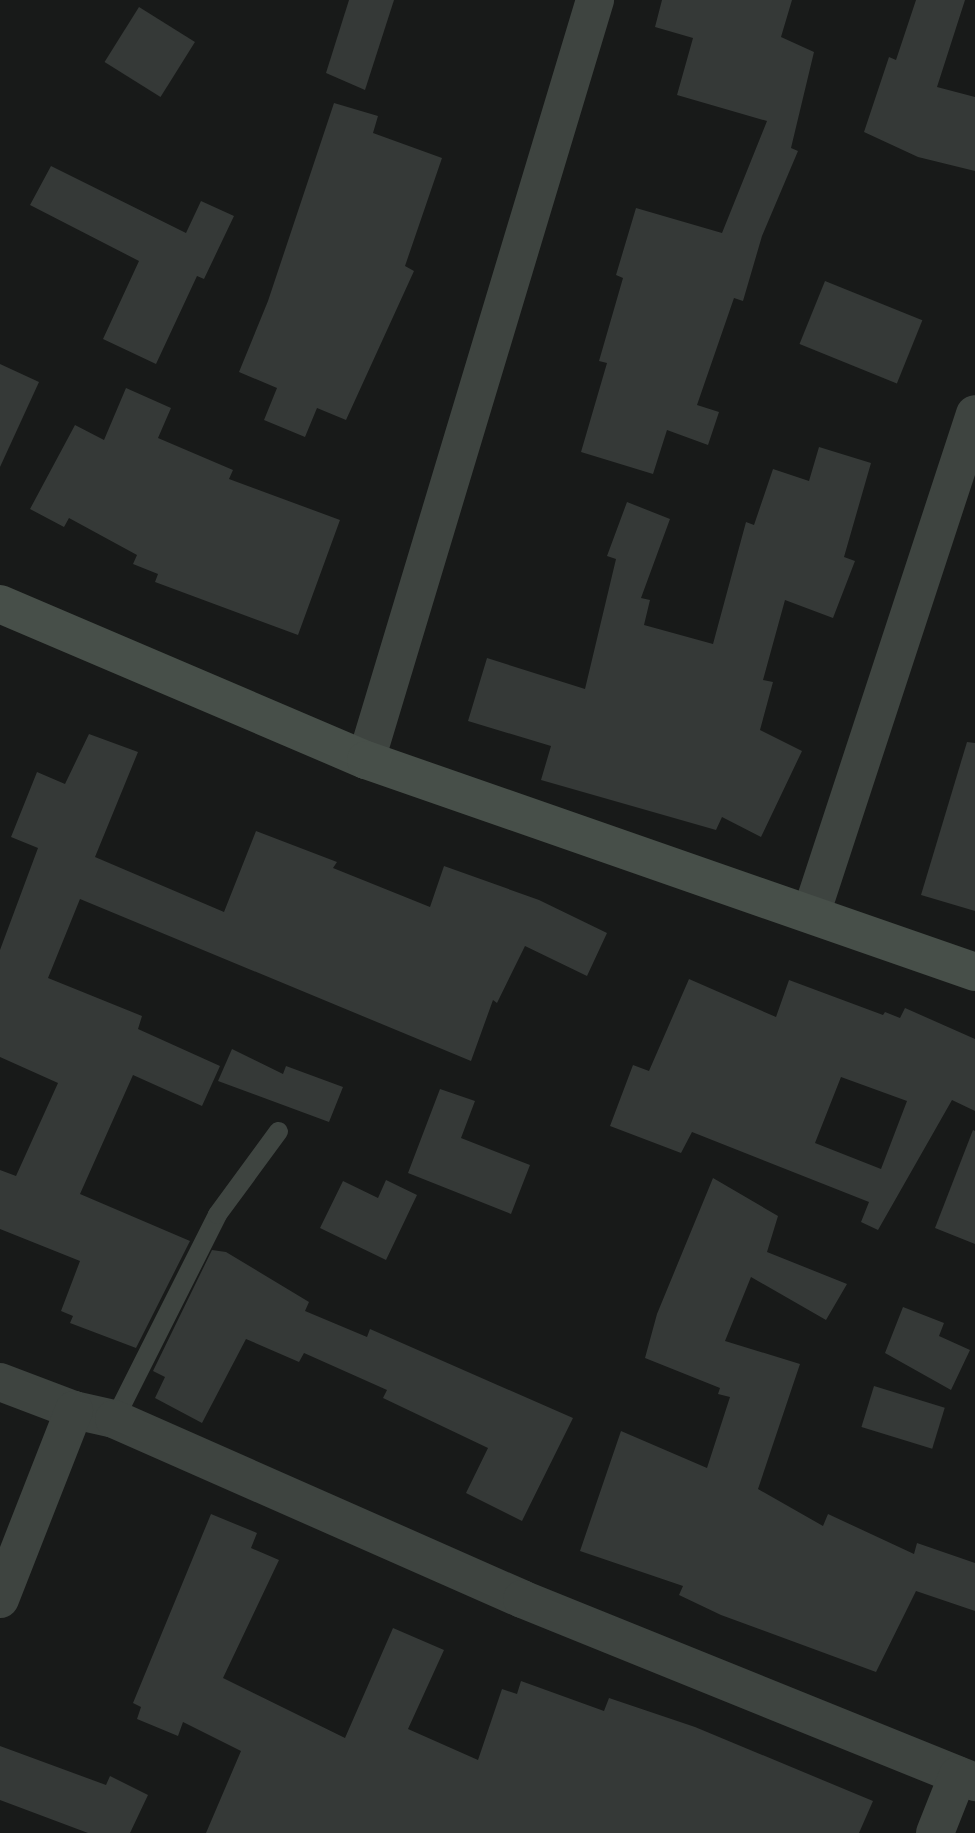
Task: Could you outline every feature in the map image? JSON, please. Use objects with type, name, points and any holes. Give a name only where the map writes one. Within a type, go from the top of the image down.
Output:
[{"type":"street","points":[[366,760],[595,0]]},
{"type":"street","points":[[811,914],[975,414]]},
{"type":"street","points":[[0,604],[366,760],[975,972]]},
{"type":"street","points":[[0,1382],[74,1410],[114,1419],[522,1599],[966,1779],[935,1833]]},
{"type":"street","points":[[0,1599],[74,1410]]},
{"type":"lane","points":[[114,1419],[217,1214],[278,1131]]},
{"type":"building","points":[[349,0],[394,0],[365,90],[326,73]]},
{"type":"building","points":[[662,0],[792,0],[781,37],[814,52],[791,148],[798,151],[762,236],[743,301],[734,298],[697,405],[719,412],[708,445],[667,430],[653,474],[581,452],[607,363],[599,361],[623,278],[616,275],[636,208],[722,233],[767,121],[677,95],[693,38],[655,27]]},
{"type":"building","points":[[916,0],[965,0],[937,87],[975,97],[975,171],[918,157],[864,132],[889,57],[896,60]]},
{"type":"building","points":[[139,7],[195,42],[161,97],[105,62]]},
{"type":"building","points":[[334,103],[378,116],[373,133],[442,158],[405,266],[414,271],[346,420],[317,408],[305,437],[264,420],[277,388],[239,372],[268,301]]},
{"type":"building","points":[[51,166],[186,233],[201,201],[234,216],[204,279],[197,276],[156,364],[103,339],[139,261],[30,205]]},
{"type":"building","points":[[825,281],[922,320],[897,383],[800,344]]},
{"type":"building","points":[[0,364],[39,382],[0,467]]},
{"type":"building","points":[[126,388],[171,408],[158,438],[233,470],[229,479],[340,520],[298,635],[155,582],[158,574],[133,564],[137,555],[69,518],[64,527],[30,509],[75,425],[104,440]]},
{"type":"building","points":[[819,447],[871,463],[844,557],[855,561],[833,618],[785,600],[763,680],[773,682],[760,730],[802,751],[761,837],[722,817],[716,830],[541,780],[551,746],[468,721],[487,658],[585,689],[616,559],[607,556],[627,502],[670,519],[641,598],[650,600],[644,625],[713,644],[746,522],[754,525],[773,469],[809,481]]},
{"type":"building","points":[[89,734],[138,752],[95,857],[224,912],[256,831],[337,862],[333,868],[430,907],[444,866],[539,900],[607,933],[587,976],[525,946],[497,1003],[493,1000],[471,1061],[80,899],[48,978],[142,1016],[138,1029],[220,1066],[202,1106],[133,1075],[80,1194],[190,1241],[136,1348],[70,1323],[73,1316],[61,1311],[80,1261],[0,1229],[0,1170],[16,1176],[58,1083],[0,1057],[0,950],[38,848],[11,837],[37,772],[65,784]]},
{"type":"building","points":[[967,742],[975,743],[975,911],[921,895]]},
{"type":"building","points":[[689,979],[776,1017],[789,980],[883,1015],[885,1012],[900,1018],[905,1008],[975,1039],[975,1111],[952,1100],[878,1230],[861,1222],[869,1202],[692,1132],[681,1153],[610,1126],[633,1065],[649,1071]],"holes":[[[841,1077],[907,1101],[881,1169],[815,1143]]]},
{"type":"building","points":[[232,1049],[283,1074],[286,1066],[343,1087],[329,1122],[218,1081]]},
{"type":"building","points":[[440,1089],[475,1101],[461,1138],[530,1165],[511,1214],[408,1173]]},
{"type":"building","points":[[973,1130],[975,1131],[975,1244],[935,1228]]},
{"type":"building","points":[[713,1178],[778,1216],[767,1252],[847,1284],[826,1320],[751,1277],[725,1341],[800,1364],[758,1489],[823,1526],[828,1514],[914,1554],[917,1543],[975,1563],[975,1611],[916,1591],[876,1672],[721,1615],[679,1595],[683,1586],[580,1551],[621,1431],[707,1468],[730,1397],[718,1394],[720,1388],[645,1358],[657,1314]]},
{"type":"building","points":[[386,1180],[417,1195],[386,1260],[320,1228],[343,1181],[378,1198]]},
{"type":"building","points":[[212,1250],[226,1252],[309,1302],[305,1311],[367,1337],[370,1329],[573,1418],[522,1521],[466,1493],[488,1448],[383,1398],[387,1390],[304,1353],[299,1362],[246,1339],[202,1423],[155,1398],[165,1377],[153,1371]]},
{"type":"building","points":[[903,1307],[944,1323],[939,1336],[970,1350],[951,1390],[885,1353]]},
{"type":"building","points":[[874,1386],[945,1408],[932,1449],[861,1427]]},
{"type":"building","points":[[211,1514],[257,1533],[251,1548],[279,1560],[223,1678],[345,1738],[393,1628],[444,1650],[408,1729],[478,1760],[502,1689],[517,1694],[521,1681],[604,1711],[609,1698],[695,1727],[873,1801],[859,1833],[206,1833],[241,1751],[183,1722],[178,1736],[137,1719],[141,1707],[133,1703]]},
{"type":"building","points":[[0,1746],[106,1785],[110,1776],[148,1795],[130,1833],[88,1833],[0,1800]]}]
